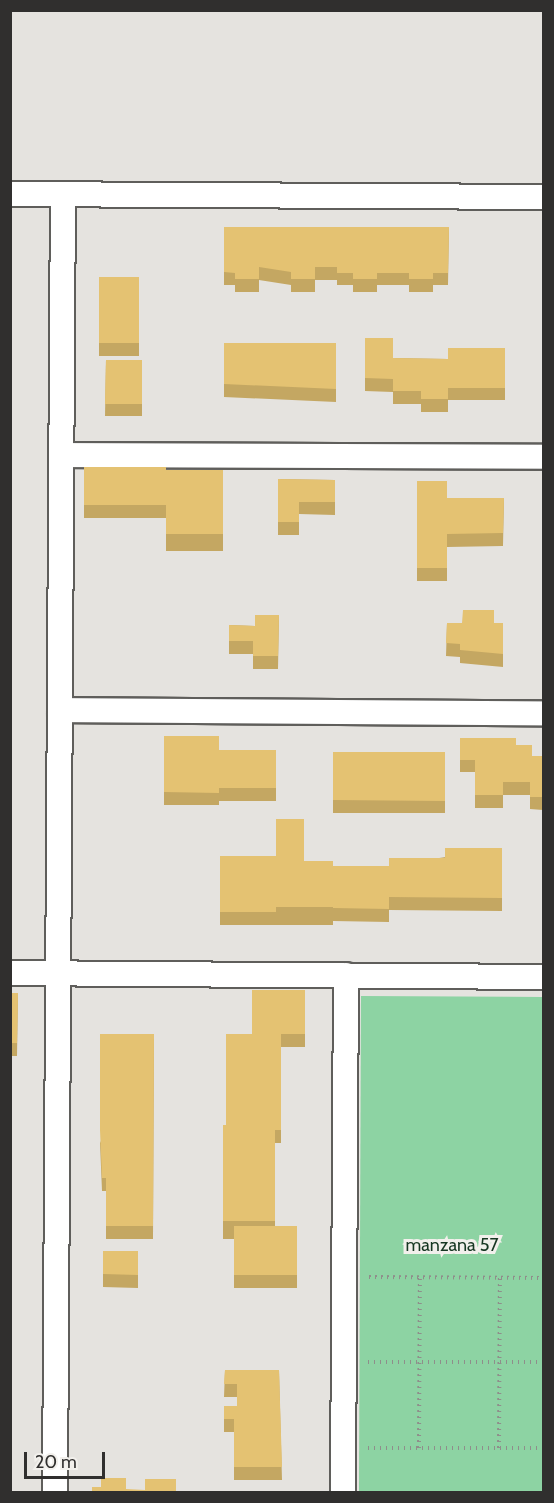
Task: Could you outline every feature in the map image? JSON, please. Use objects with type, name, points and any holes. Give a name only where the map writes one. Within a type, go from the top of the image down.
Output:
[{"type":"street","points":[[10,194],[543,197]]},
{"type":"street","points":[[55,1492],[63,194]]},
{"type":"street","points":[[62,455],[543,458]]},
{"type":"street","points":[[60,710],[543,713]]},
{"type":"street","points":[[10,973],[543,976]]},
{"type":"street","points":[[343,1492],[346,975]]},
{"type":"path","points":[[344,1277],[543,1278]]},
{"type":"path","points":[[419,1448],[420,1277]]},
{"type":"path","points":[[500,1278],[500,1448]]},
{"type":"path","points":[[343,1362],[543,1362]]},
{"type":"path","points":[[343,1448],[543,1448]]},
{"type":"green space","name":"manzana 57","points":[[361,996],[543,997],[543,1492],[359,1492]]},
{"type":"building","points":[[224,227],[449,227],[448,273],[433,273],[433,279],[409,279],[409,273],[377,273],[377,279],[353,279],[353,273],[337,273],[337,267],[315,267],[315,279],[291,279],[291,272],[259,267],[259,279],[235,279],[235,273],[224,272]]},
{"type":"building","points":[[99,277],[139,277],[139,343],[99,343]]},
{"type":"building","points":[[365,338],[393,338],[393,358],[448,359],[448,348],[505,348],[505,388],[448,388],[448,399],[421,399],[421,391],[393,391],[393,379],[365,378]]},
{"type":"building","points":[[224,343],[336,343],[336,389],[224,384]]},
{"type":"building","points":[[106,360],[142,360],[142,404],[105,404]]},
{"type":"building","points":[[84,467],[166,467],[166,505],[84,505]]},
{"type":"building","points":[[166,470],[223,470],[223,534],[166,534]]},
{"type":"building","points":[[278,479],[335,480],[335,502],[299,502],[299,522],[278,522]]},
{"type":"building","points":[[417,481],[447,481],[447,498],[504,498],[503,533],[447,534],[447,568],[417,568]]},
{"type":"building","points":[[463,610],[494,610],[494,623],[503,623],[503,654],[460,650],[460,644],[446,643],[447,623],[462,623]]},
{"type":"building","points":[[255,615],[279,615],[278,656],[253,656],[253,641],[229,641],[229,625],[255,626]]},
{"type":"building","points":[[164,736],[219,736],[219,750],[276,750],[276,788],[219,788],[219,793],[164,792]]},
{"type":"building","points":[[460,738],[516,738],[516,745],[532,745],[532,756],[543,756],[543,797],[530,797],[530,782],[503,782],[503,795],[475,795],[475,760],[460,760]]},
{"type":"building","points":[[333,752],[445,752],[445,801],[333,800]]},
{"type":"building","points":[[276,819],[304,819],[304,861],[333,861],[333,907],[276,907]]},
{"type":"building","points":[[445,848],[502,848],[502,898],[389,897],[389,909],[333,908],[333,866],[389,866],[389,858],[445,858]]},
{"type":"building","points":[[220,856],[276,856],[276,912],[220,912]]},
{"type":"building","points":[[252,990],[305,990],[305,1034],[281,1034],[281,1130],[275,1130],[275,1125],[226,1125],[226,1034],[252,1034]]},
{"type":"building","points":[[10,993],[18,993],[17,1043],[10,1043]]},
{"type":"building","points":[[100,1034],[154,1034],[153,1226],[106,1226],[106,1178],[102,1178],[100,1130]]},
{"type":"building","points":[[223,1125],[275,1125],[275,1221],[223,1221]]},
{"type":"building","points":[[234,1226],[297,1226],[297,1275],[234,1275]]},
{"type":"building","points":[[103,1251],[138,1251],[138,1275],[103,1274]]},
{"type":"building","points":[[225,1370],[279,1370],[282,1467],[234,1467],[234,1419],[224,1419],[224,1406],[237,1406],[237,1384],[224,1384]]},
{"type":"building","points":[[101,1478],[126,1478],[126,1489],[145,1490],[145,1479],[176,1479],[176,1492],[92,1492],[92,1487],[101,1487]]}]
